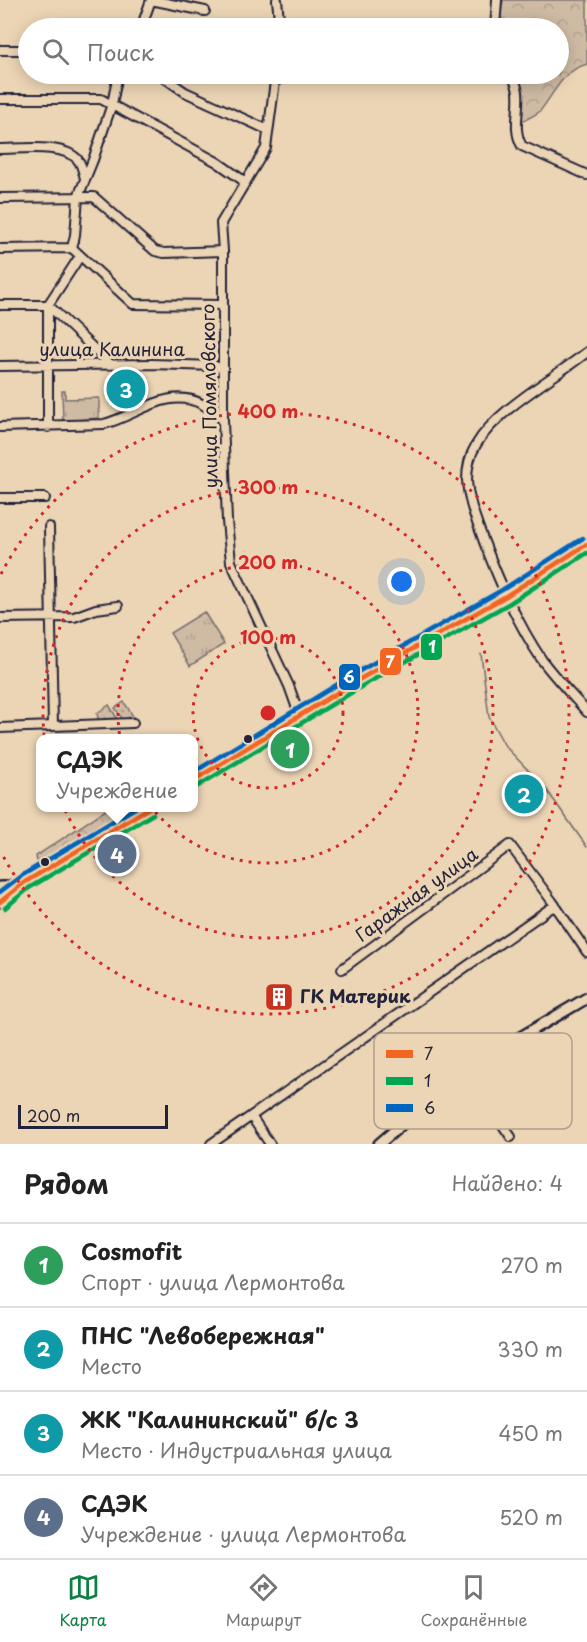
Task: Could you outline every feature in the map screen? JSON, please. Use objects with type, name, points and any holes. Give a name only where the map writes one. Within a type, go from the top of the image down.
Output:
[{"type":"main road","points":[[198,778],[360,679],[506,596],[587,544]]},
{"type":"main road","points":[[0,902],[25,882],[141,812]]},
{"type":"main road","points":[[0,886],[6,887],[25,882]]},
{"type":"main road","points":[[528,1033],[587,998]]},
{"type":"main road","points":[[380,1144],[397,1129]]},
{"type":"street","points":[[145,18],[151,0],[205,11]]},
{"type":"street","points":[[277,0],[279,18]]},
{"type":"street","points":[[496,18],[497,0]]},
{"type":"street","points":[[0,50],[18,51]]},
{"type":"street","points":[[72,248],[78,197],[111,104],[116,84]]},
{"type":"street","points":[[173,84],[185,92],[268,130]]},
{"type":"street","name":"улица Помяловского","points":[[275,84],[266,148],[222,220],[223,421],[227,521],[231,562],[289,686],[300,717]]},
{"type":"street","points":[[514,84],[518,94],[516,120],[522,146],[587,175]]},
{"type":"street","points":[[0,99],[102,99],[217,162],[244,181]]},
{"type":"street","points":[[0,149],[59,149],[79,161],[85,178]]},
{"type":"street","points":[[0,198],[94,197],[156,251],[164,253],[223,251]]},
{"type":"street","points":[[0,249],[72,248],[133,304],[223,305]]},
{"type":"street","points":[[48,427],[48,305],[80,256]]},
{"type":"street","points":[[0,305],[48,305],[111,365]]},
{"type":"street","points":[[587,352],[503,414],[476,445],[470,457],[467,479],[476,521],[506,596],[543,660],[587,712]]},
{"type":"street","name":"улица Калинина","points":[[0,366],[202,365],[223,369]]},
{"type":"street","points":[[0,427],[105,424],[154,403],[176,398],[197,401],[213,410],[223,421]]},
{"type":"street","points":[[0,498],[45,498]]},
{"type":"street","points":[[49,527],[52,726]]},
{"type":"street","points":[[0,618],[74,617],[96,609],[118,606]]},
{"type":"street","points":[[0,728],[133,723]]},
{"type":"street","name":"Гаражная улица","points":[[342,969],[510,845],[555,905]]},
{"type":"street","points":[[212,1144],[555,905],[587,952]]},
{"type":"street","points":[[250,1116],[270,1144]]},
{"type":"street","points":[[506,1129],[511,1137]]},
{"type":"green space","points":[[503,0],[587,0],[587,64],[569,73],[569,18],[500,18]]},
{"type":"green space","points":[[520,84],[558,84],[540,111],[523,121],[516,114]]},
{"type":"green space","points":[[62,391],[65,391],[65,399],[99,398],[99,418],[63,421]]},
{"type":"green space","points":[[204,612],[224,644],[190,666],[170,633]]},
{"type":"green space","points":[[124,702],[136,721],[125,723],[115,708]]},
{"type":"green space","points":[[109,705],[120,723],[99,724],[97,713]]},
{"type":"green space","points":[[102,812],[112,812],[115,816],[114,819],[42,862],[37,862],[36,856]]},
{"type":"waterway","points":[[481,654],[489,717],[505,746],[546,789],[587,847]]},
{"type":"transit line","name":"6","points":[[198,770],[356,673],[502,590],[583,538]]},
{"type":"transit line","name":"7","points":[[198,778],[360,679],[506,596],[587,544]]},
{"type":"transit line","name":"1","points":[[198,786],[364,685],[510,603],[587,553]]},
{"type":"transit line","name":"6","points":[[0,892],[21,876],[128,812]]},
{"type":"transit line","name":"7","points":[[0,902],[25,882],[142,812]]},
{"type":"transit line","name":"1","points":[[5,908],[29,888],[153,814]]},
{"type":"place","name":"ЖК \"Калининский\" б/с 3","points":[[126,389]]},
{"type":"place","name":"Cosmofit","points":[[290,749]]},
{"type":"place","name":"ПНС \"Левобережная\"","points":[[524,794]]},
{"type":"place","name":"СДЭК","points":[[117,854]]},
{"type":"place","name":"ГК Материк","points":[[279,997]]}]
